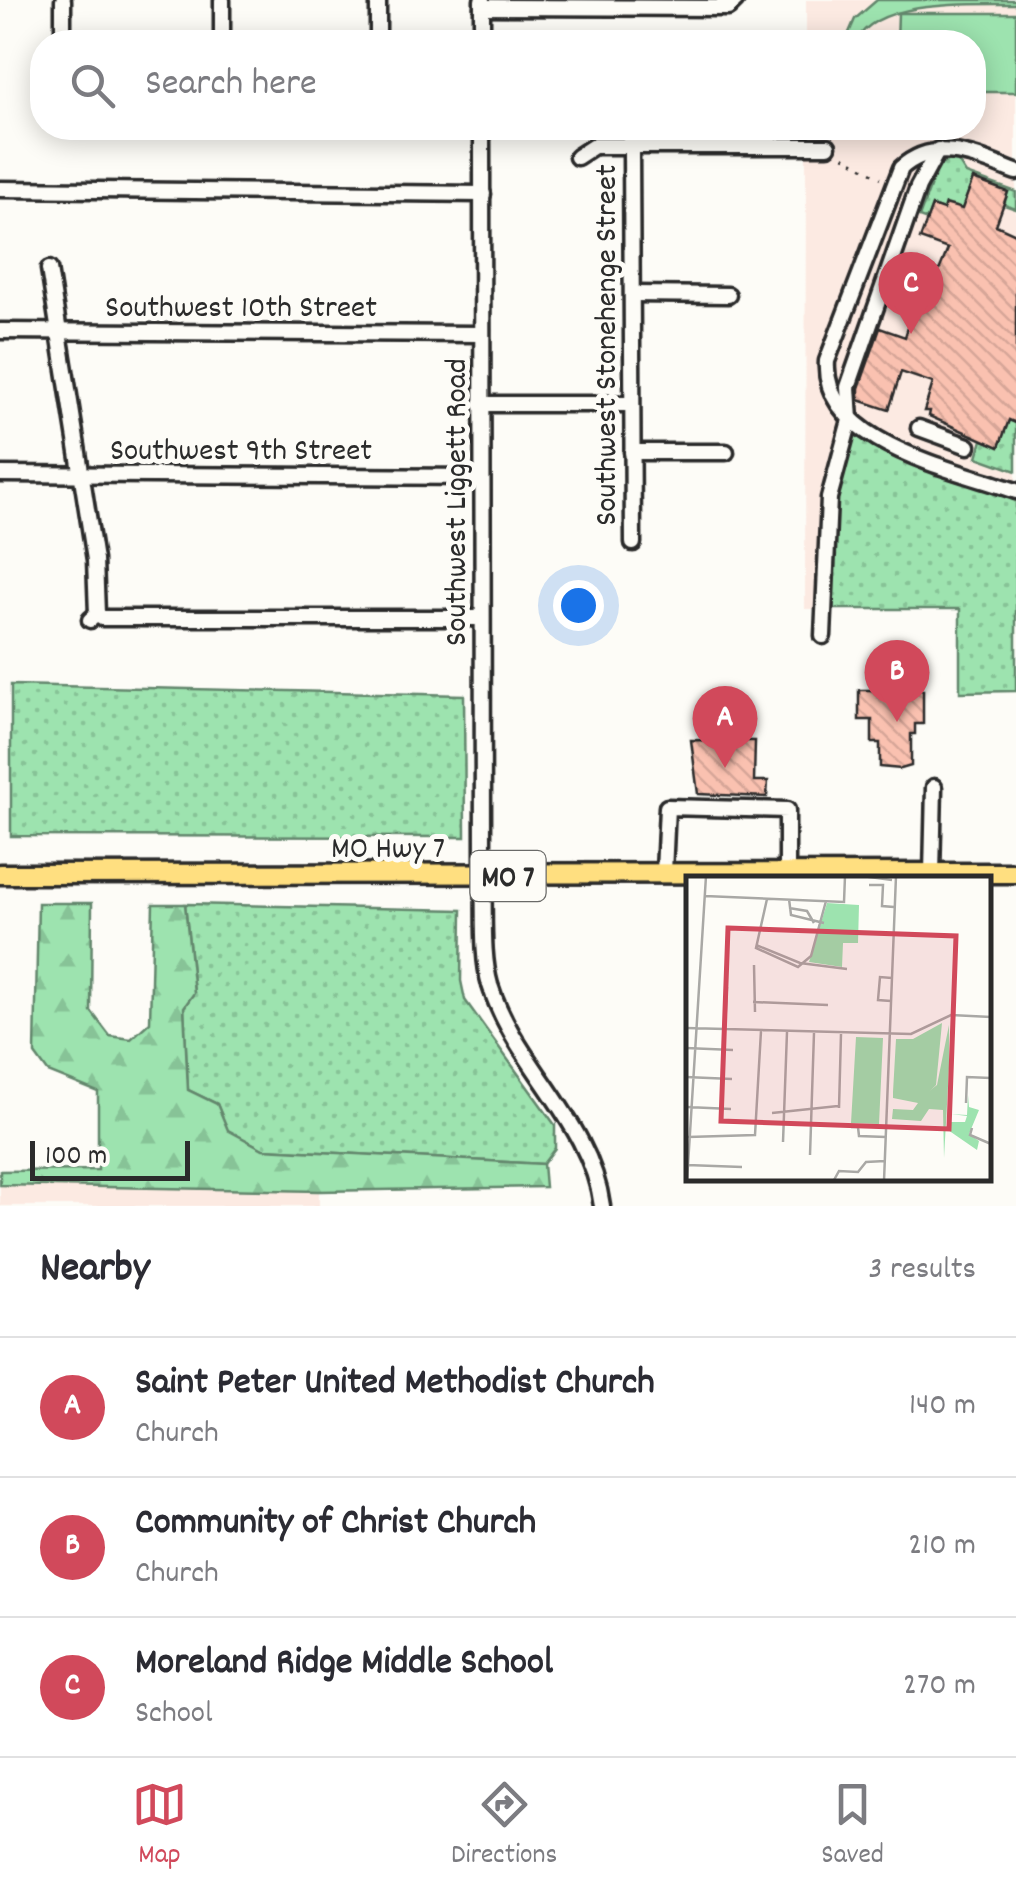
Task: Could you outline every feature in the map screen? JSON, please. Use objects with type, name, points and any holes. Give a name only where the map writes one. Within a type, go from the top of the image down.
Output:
[{"type":"main road","name":"MO Hwy 7","points":[[0,874],[1016,873]]},
{"type":"street","points":[[63,0],[63,30]]},
{"type":"street","points":[[222,0],[222,30]]},
{"type":"street","points":[[378,0],[378,30]]},
{"type":"street","points":[[482,30],[482,4],[708,4],[728,8],[736,0]]},
{"type":"street","name":"Southwest Liggett Road","points":[[482,140],[482,876],[490,984],[538,1078],[572,1123],[602,1206]]},
{"type":"street","points":[[577,157],[594,146],[828,146]]},
{"type":"street","name":"Southwest Stonehenge Street","points":[[631,146],[632,543]]},
{"type":"street","points":[[1016,172],[964,153],[939,150],[919,154],[892,183],[827,361],[830,392],[850,420],[886,444],[1016,490]]},
{"type":"street","points":[[824,636],[829,498],[850,420],[847,403],[854,368],[918,187],[939,150]]},
{"type":"street","points":[[0,189],[482,194]]},
{"type":"street","points":[[49,269],[96,560],[94,617],[482,618]]},
{"type":"street","points":[[632,294],[728,295]]},
{"type":"street","name":"Southwest 10th Street","points":[[0,331],[481,334]]},
{"type":"street","points":[[480,404],[631,404]]},
{"type":"street","points":[[919,428],[968,446]]},
{"type":"street","points":[[932,461],[941,436]]},
{"type":"street","points":[[632,452],[726,452]]},
{"type":"street","name":"Southwest 9th Street","points":[[0,474],[481,477]]},
{"type":"street","points":[[932,874],[934,787]]},
{"type":"street","points":[[664,872],[667,807],[787,810],[786,874]]},
{"type":"street","points":[[591,1206],[592,1176]]},
{"type":"path","points":[[844,156],[887,181]]},
{"type":"shaded area","points":[[806,0],[1016,0],[1016,691],[960,692],[960,609],[805,609],[806,140],[986,140],[986,30],[806,30]]},
{"type":"shaded area","points":[[0,1185],[319,1191],[319,1206],[0,1206]]},
{"type":"green space","points":[[877,0],[1016,0],[1016,4],[925,7],[882,18],[865,30],[850,30],[855,19]]},
{"type":"green space","points":[[898,13],[1016,13],[1016,92],[986,92],[986,30],[897,30]]},
{"type":"green space","points":[[948,160],[957,160],[966,174],[1016,192],[1016,209],[1004,205],[1008,192],[973,179],[962,209],[946,204],[943,210],[932,206],[927,220],[919,217],[937,168]]},
{"type":"green space","points":[[1009,420],[1016,423],[1016,471],[977,457],[982,440],[999,446]]},
{"type":"green space","points":[[852,434],[1016,497],[1016,691],[960,692],[960,609],[831,609],[832,523]]},
{"type":"green space","points":[[11,685],[464,695],[465,837],[11,836]]},
{"type":"green space","points":[[38,903],[92,903],[91,1011],[110,1036],[131,1039],[150,1022],[153,904],[185,904],[194,993],[184,1007],[188,1090],[217,1104],[228,1130],[263,1149],[543,1164],[545,1187],[319,1191],[0,1185],[0,1171],[98,1170],[98,1092],[48,1072],[35,1054]]},
{"type":"green space","points":[[185,904],[462,910],[461,981],[465,1000],[555,1125],[555,1148],[543,1164],[263,1149],[227,1130],[217,1104],[188,1090],[184,1007],[194,993]]},
{"type":"building","points":[[973,179],[1008,192],[996,225],[1016,234],[1016,423],[1009,420],[999,447],[929,416],[930,411],[924,411],[933,383],[901,372],[889,410],[859,400],[859,388],[880,328],[905,337],[912,315],[903,311],[921,264],[939,271],[948,249],[920,239],[932,206],[943,210],[945,204],[962,209]]},
{"type":"building","points":[[881,676],[893,676],[893,690],[923,690],[923,724],[915,724],[915,734],[911,734],[911,766],[901,769],[880,767],[880,743],[872,743],[872,720],[859,720],[859,690],[881,690]]},
{"type":"building","points":[[691,740],[755,741],[754,781],[768,781],[767,797],[698,794]]},
{"type":"place","name":"Moreland Ridge Middle School","points":[[911,334]]},
{"type":"place","name":"Community of Christ Church","points":[[897,722]]},
{"type":"place","name":"Saint Peter United Methodist Church","points":[[725,768]]}]
